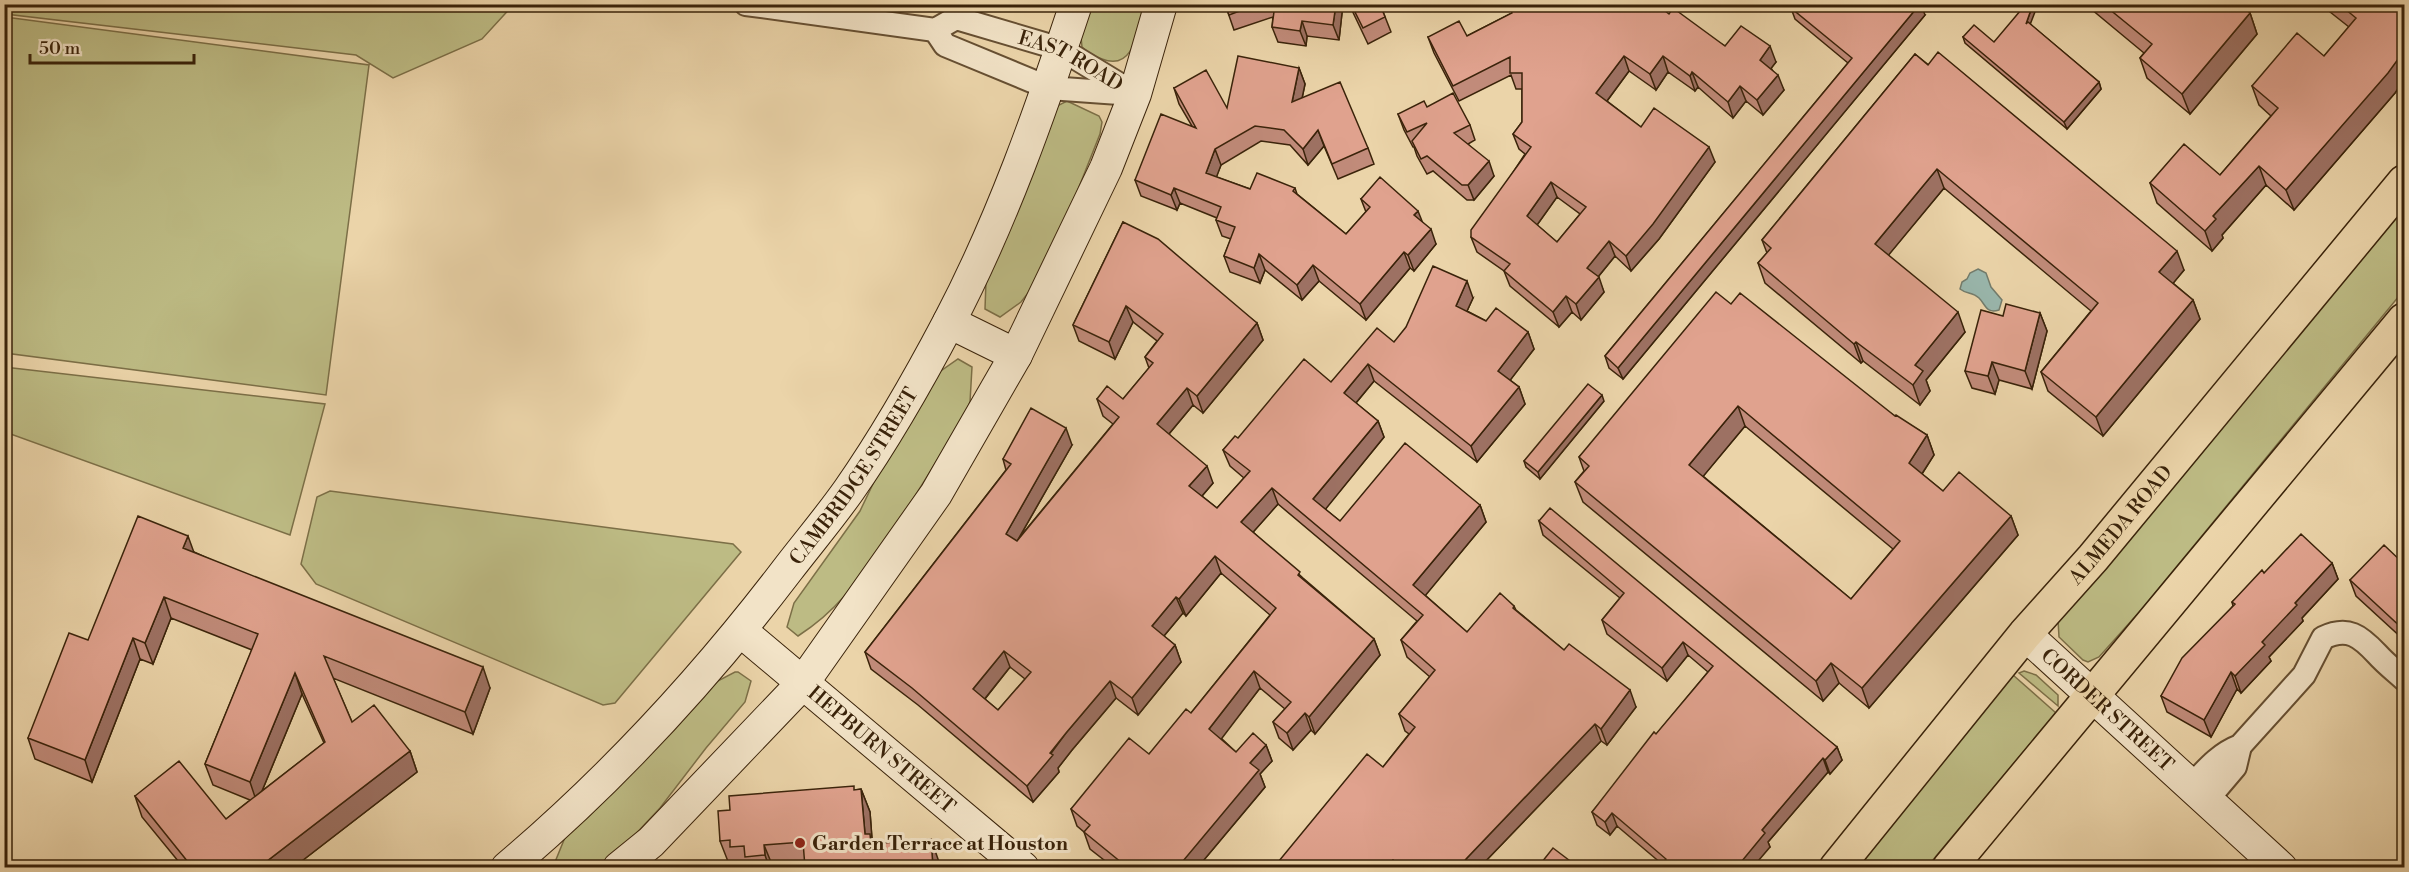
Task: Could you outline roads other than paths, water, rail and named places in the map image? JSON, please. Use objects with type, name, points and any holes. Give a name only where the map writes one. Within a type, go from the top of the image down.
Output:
[{"type":"main road","name":"ALMEDA ROAD","points":[[1836,867],[2025,634],[2093,558],[2404,182]]},
{"type":"main road","points":[[1949,867],[2404,320]]},
{"type":"street","name":"EAST ROAD","points":[[746,4],[935,30],[956,18],[1061,49],[1136,94]]},
{"type":"street","name":"CAMBRIDGE STREET","points":[[516,865],[652,732],[741,631],[849,490],[894,420],[949,321],[1007,197],[1049,88],[1076,4]]},
{"type":"street","points":[[619,867],[651,842],[802,684],[936,494],[1016,355],[1106,168],[1136,94],[1161,4]]},
{"type":"street","name":"EAST ROAD","points":[[935,30],[945,45],[1049,88],[1136,94]]},
{"type":"street","points":[[949,321],[1016,355]]},
{"type":"street","name":"HEPBURN STREET","points":[[741,631],[1023,867]]},
{"type":"street","points":[[2199,793],[2235,767],[2240,747],[2304,675],[2317,647],[2324,638],[2332,634],[2343,633],[2361,639],[2404,679]]},
{"type":"street","name":"CORDER STREET","points":[[2025,634],[2281,867]]},
{"type":"street","name":"CORDER STREET","points":[[2199,793],[2215,761],[2228,751],[2240,747]]},
{"type":"water","points":[[1978,269],[1986,273],[1991,287],[2002,300],[1999,310],[1989,310],[1977,296],[1960,289],[1962,282],[1970,273]]},
{"type":"place","name":"Garden Terrace at Houston","points":[[800,843]]}]
